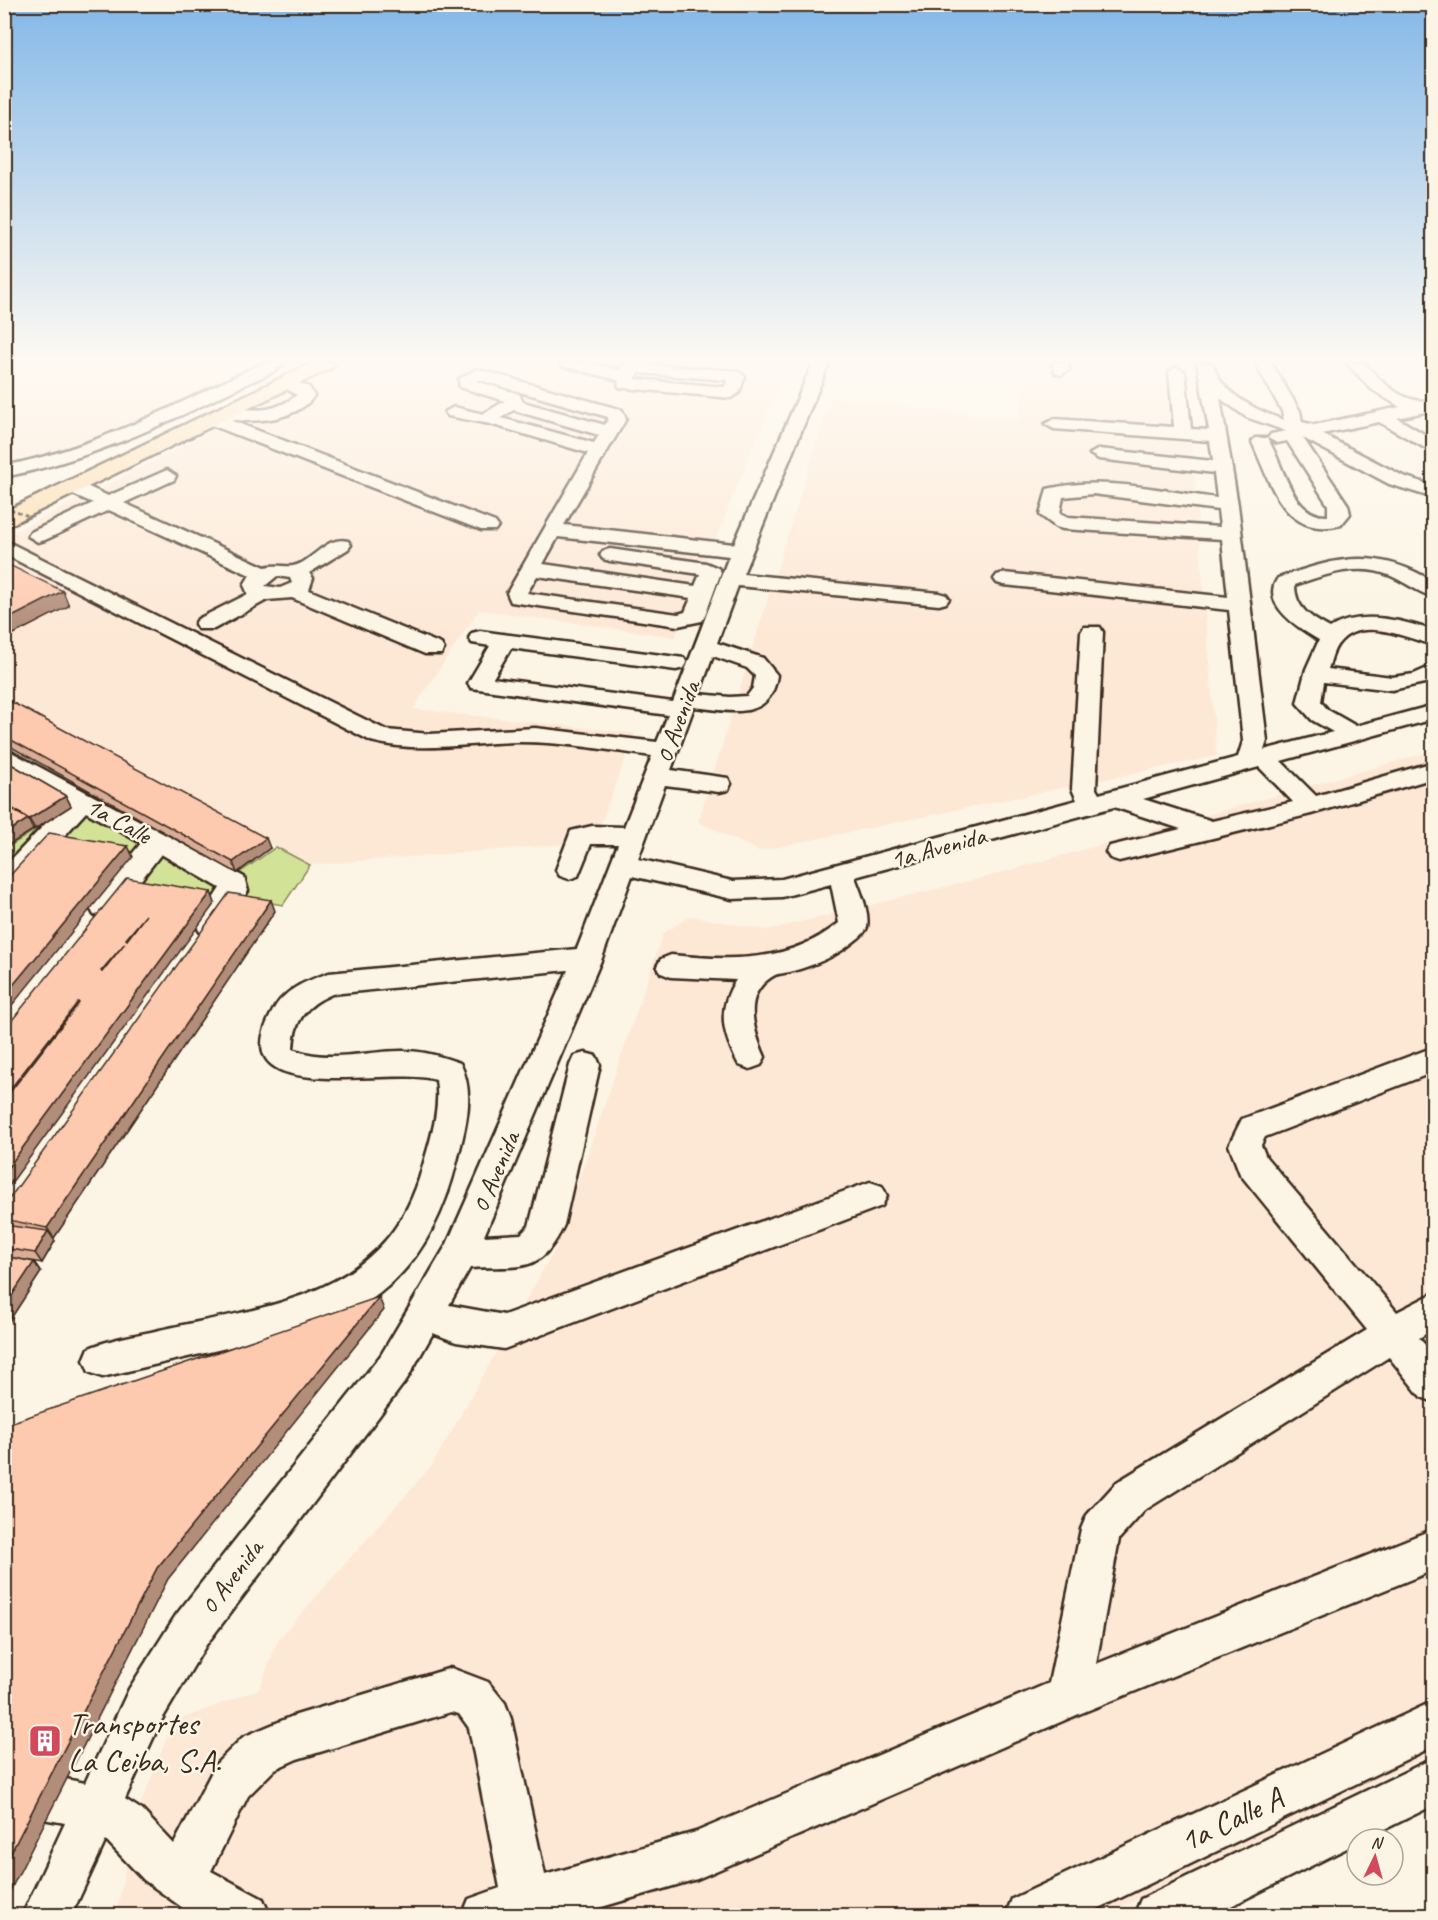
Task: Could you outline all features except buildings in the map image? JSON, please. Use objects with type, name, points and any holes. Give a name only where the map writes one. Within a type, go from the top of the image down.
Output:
[{"type":"highway","points":[[4,509],[120,453]]},
{"type":"highway","points":[[4,521],[143,453]]},
{"type":"street","points":[[4,472],[59,461],[83,453]]},
{"type":"street","points":[[307,453],[488,526]]},
{"type":"street","points":[[548,538],[699,566],[711,572],[694,616],[678,620],[518,598],[517,593],[532,569],[548,538],[597,453]]},
{"type":"street","name":"0 Avenida","points":[[686,667],[705,646],[741,551],[783,453]]},
{"type":"street","points":[[1100,454],[1156,453]]},
{"type":"street","points":[[1221,453],[1257,760],[1311,806]]},
{"type":"street","points":[[1266,453],[1293,508],[1303,519],[1318,522],[1334,521],[1340,513],[1338,505],[1308,453]]},
{"type":"street","points":[[1340,453],[1396,480],[1434,492]]},
{"type":"street","points":[[38,536],[167,476]]},
{"type":"street","points":[[73,487],[284,594],[295,581],[341,545]]},
{"type":"street","points":[[1228,505],[1120,491],[1067,489],[1054,493],[1050,515],[1063,523],[1231,534]]},
{"type":"street","points":[[548,538],[741,551]]},
{"type":"street","points":[[4,546],[379,736],[400,742],[426,742],[534,735],[666,751]]},
{"type":"street","points":[[1029,562],[1238,599]]},
{"type":"street","points":[[1331,638],[1290,611],[1283,595],[1285,582],[1352,562],[1368,563],[1406,572],[1434,591]]},
{"type":"street","points":[[532,569],[702,593]]},
{"type":"street","points":[[730,579],[939,599]]},
{"type":"street","points":[[1004,579],[1238,599]]},
{"type":"street","points":[[295,581],[433,649]]},
{"type":"street","points":[[206,624],[263,584]]},
{"type":"street","points":[[1354,734],[1320,715],[1309,703],[1309,691],[1331,638],[1343,630],[1369,625],[1391,625],[1428,632]]},
{"type":"street","points":[[1092,632],[1084,789],[1104,801],[1212,830]]},
{"type":"street","points":[[480,638],[686,667],[675,705]]},
{"type":"street","points":[[504,641],[479,683],[675,705],[743,705],[754,702],[764,689],[766,675],[755,663],[705,646]]},
{"type":"street","points":[[1316,674],[1385,685],[1426,678],[1434,672]]},
{"type":"street","name":"0 Avenida","points":[[46,1916],[145,1705],[191,1630],[394,1367],[428,1313],[460,1254],[588,958],[625,865],[666,751],[675,705]]},
{"type":"street","name":"1a Avenida","points":[[625,865],[711,886],[749,891],[782,888],[842,874],[1434,712]]},
{"type":"street","name":"1a Calle","points":[[4,755],[234,884],[234,891],[192,950]]},
{"type":"street","points":[[1119,852],[1311,806],[1434,770]]},
{"type":"street","points":[[657,776],[719,784]]},
{"type":"street","points":[[8,876],[82,800]]},
{"type":"street","points":[[569,870],[580,837],[635,836]]},
{"type":"street","points":[[84,932],[157,841]]},
{"type":"street","points":[[750,1057],[738,1032],[736,1018],[740,998],[748,981],[765,968],[837,942],[853,927],[853,914],[842,874]]},
{"type":"street","points":[[102,1360],[285,1318],[340,1297],[373,1278],[399,1252],[427,1203],[437,1179],[453,1104],[453,1084],[449,1072],[418,1062],[314,1066],[292,1064],[278,1055],[278,1036],[288,1011],[303,994],[329,984],[588,958]]},
{"type":"street","points":[[671,966],[704,970],[765,968]]},
{"type":"street","points":[[1434,1059],[1253,1128],[1245,1145],[1252,1164],[1391,1336],[1434,1384]]},
{"type":"street","points":[[460,1254],[529,1249],[541,1237],[547,1225],[585,1065]]},
{"type":"street","points":[[428,1313],[456,1325],[504,1332],[870,1196]]},
{"type":"street","points":[[1068,1697],[1101,1529],[1131,1496],[1434,1309]]},
{"type":"street","points":[[181,1880],[232,1780],[259,1753],[293,1738],[451,1690],[473,1696],[489,1719],[506,1909],[697,1855],[1068,1697],[1434,1549]]},
{"type":"street","name":"1a Calle A","points":[[1029,1916],[1434,1724]]},
{"type":"street","name":"1a Calle A","points":[[1158,1916],[1434,1781]]},
{"type":"street","points":[[4,1789],[95,1809],[124,1824],[151,1854],[181,1880],[216,1902],[246,1916]]},
{"type":"path","points":[[4,509],[30,517]]},
{"type":"shaded area","points":[[5,453],[77,453],[5,486]]},
{"type":"shaded area","points":[[170,453],[751,453],[675,637],[479,610],[413,709],[635,733],[594,842],[310,865],[5,702],[4,537]]},
{"type":"shaded area","points":[[814,453],[1192,453],[1217,756],[759,851],[698,822]]},
{"type":"shaded area","points":[[1433,751],[1433,1753],[1105,1915],[116,1916],[134,1821],[173,1722],[259,1689],[278,1640],[432,1465],[555,1249],[663,934],[690,916],[767,930],[986,877]]},
{"type":"green space","points":[[82,810],[138,840],[140,844],[134,855],[56,841]]},
{"type":"green space","points":[[62,813],[14,864],[5,858],[5,849]]},
{"type":"green space","points":[[276,847],[310,865],[283,905],[236,897],[238,874]]},
{"type":"green space","points":[[159,851],[224,887],[216,902],[133,887]]},
{"type":"place","name":"Transportes La Ceiba, S.A.","points":[[45,1741]]}]
